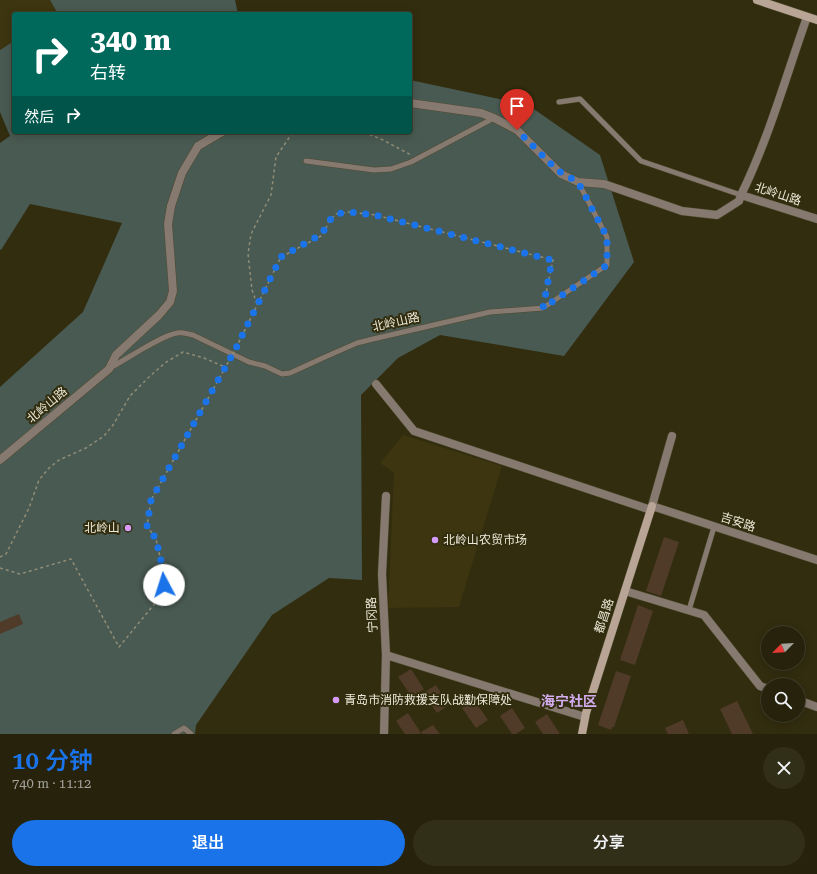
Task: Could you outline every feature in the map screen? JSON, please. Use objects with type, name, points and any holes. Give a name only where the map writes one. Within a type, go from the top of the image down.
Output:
[{"type":"street","points":[[758,0],[817,20]]},
{"type":"street","points":[[742,195],[759,156],[808,17]]},
{"type":"street","name":"北岭山路","points":[[412,103],[481,113],[494,118],[517,130],[557,170],[578,182],[604,184],[682,211],[717,215],[739,201],[742,195],[817,219]]},
{"type":"street","name":"北岭山路","points":[[0,460],[109,369],[116,355],[170,302],[173,291],[168,224],[171,206],[182,172],[198,146],[219,134]]},
{"type":"street","name":"吉安路","points":[[376,384],[414,431],[817,560]]},
{"type":"street","points":[[652,508],[672,436]]},
{"type":"street","name":"宁冈路","points":[[384,734],[386,655],[382,574],[386,496]]},
{"type":"street","name":"都昌路","points":[[582,734],[585,716],[652,508]]},
{"type":"street","points":[[625,591],[704,615],[761,686]]},
{"type":"street","points":[[386,655],[585,716]]},
{"type":"street","points":[[805,703],[817,707]]},
{"type":"lane","points":[[560,102],[580,99],[641,161],[742,195]]},
{"type":"lane","points":[[306,161],[374,170],[391,169],[417,159],[494,118]]},
{"type":"lane","name":"北岭山路","points":[[109,369],[166,337],[177,333],[185,333],[193,335],[249,362],[265,366],[282,374],[290,373],[357,343],[490,312],[543,308],[607,265],[607,237],[578,182]]},
{"type":"lane","points":[[689,610],[714,527]]},
{"type":"lane","points":[[174,734],[184,728],[191,734]]},
{"type":"path","points":[[257,304],[252,290],[248,254],[250,234],[271,195],[276,158],[292,134]]},
{"type":"path","points":[[369,134],[389,143],[417,159]]},
{"type":"path","points":[[0,568],[20,574],[71,559],[119,647],[161,596],[164,585],[163,570],[156,539],[147,526],[151,500],[226,367],[281,257],[322,234],[329,221],[336,214],[350,212],[375,215],[552,260],[543,308]]},
{"type":"path","points":[[0,557],[6,554],[29,508],[40,480],[50,468],[59,460],[86,448],[104,436],[113,425],[130,396],[165,363],[183,352],[204,358],[226,367]]},
{"type":"shaded area","points":[[0,0],[50,0],[58,12],[12,12],[12,42],[0,50]]},
{"type":"shaded area","name":"北岭山农贸市场","points":[[403,435],[502,466],[459,607],[388,608],[394,473],[380,463]]},
{"type":"green space","points":[[50,0],[235,0],[238,12],[57,12]]},
{"type":"green space","points":[[12,42],[12,134],[412,134],[412,80],[528,105],[600,155],[634,262],[564,356],[440,335],[398,358],[361,395],[362,580],[329,578],[272,615],[196,725],[195,734],[0,734],[0,387],[83,312],[122,223],[30,204],[1,250],[0,249],[0,143],[10,136],[0,112],[0,50]]},
{"type":"building","points":[[664,537],[679,542],[661,596],[646,591]]},
{"type":"building","points":[[638,605],[653,611],[635,665],[620,660]]},
{"type":"building","points":[[19,614],[23,624],[0,634],[0,622]]},
{"type":"building","points":[[411,669],[424,689],[412,697],[398,677]]},
{"type":"building","points":[[616,671],[631,676],[614,727],[612,727],[611,730],[598,725]]},
{"type":"building","points":[[436,685],[449,705],[437,713],[423,693]]},
{"type":"building","points":[[474,700],[488,720],[476,728],[462,708]]},
{"type":"building","points":[[737,701],[753,734],[732,734],[720,709]]},
{"type":"building","points":[[512,708],[525,728],[516,734],[512,734],[500,716]]},
{"type":"building","points":[[408,713],[421,733],[405,734],[396,721]]},
{"type":"building","points":[[547,714],[560,734],[543,734],[535,722]]},
{"type":"building","points":[[683,720],[689,734],[668,734],[665,728]]},
{"type":"building","points":[[433,725],[440,734],[422,734],[421,732]]},
{"type":"place","name":"北岭山","points":[[128,528]]},
{"type":"place","name":"北岭山农贸市场","points":[[435,540]]},
{"type":"place","name":"青岛市消防救援支队战勤保障处","points":[[336,700]]},
{"type":"district","name":"海宁社区","points":[[569,701]]},
{"type":"route","points":[[164,585],[163,570],[156,539],[147,526],[151,500],[236,348],[281,257],[322,234],[329,221],[336,214],[350,212],[375,215],[552,260],[543,308],[607,265],[607,237],[578,182],[557,170],[517,130]]}]
